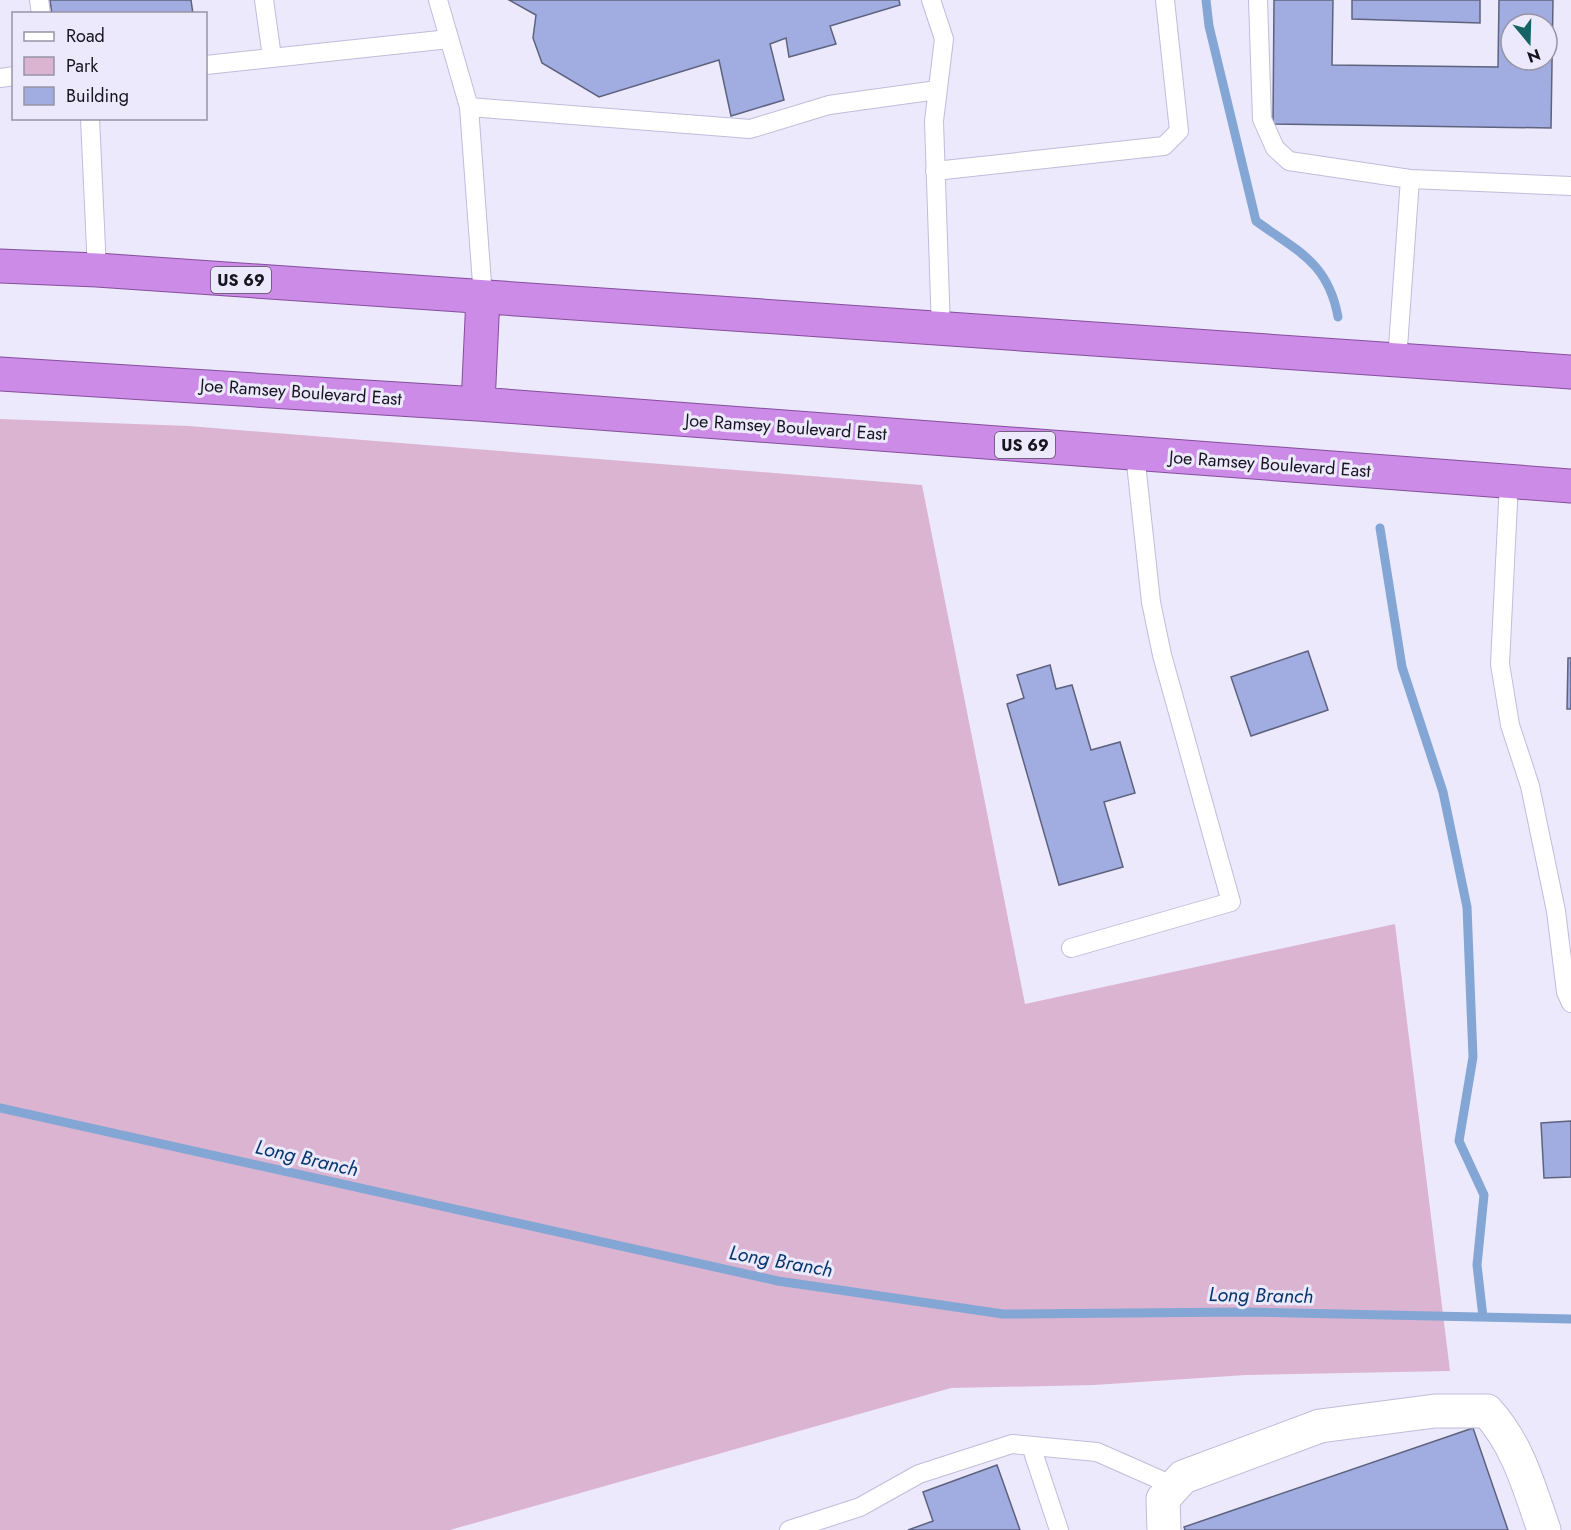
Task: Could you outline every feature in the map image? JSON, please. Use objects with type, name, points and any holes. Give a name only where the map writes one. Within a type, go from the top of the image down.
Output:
[{"type":"highway","name":"US 69","points":[[0,266],[97,270],[1398,362],[1571,372]]},
{"type":"highway","points":[[478,404],[483,297]]},
{"type":"highway","name":"Joe Ramsey Boulevard East","points":[[0,374],[478,404],[1571,486]]},
{"type":"street","points":[[1164,1530],[1163,1499],[1183,1477],[1320,1426],[1436,1411],[1487,1411],[1504,1429],[1519,1458],[1544,1530]]},
{"type":"lane","points":[[264,0],[272,57]]},
{"type":"lane","points":[[438,0],[469,107],[483,297]]},
{"type":"lane","points":[[931,0],[944,39],[937,90],[935,171],[941,330]]},
{"type":"lane","points":[[935,171],[1164,146],[1179,131],[1165,0]]},
{"type":"lane","points":[[1258,0],[1262,119],[1275,148],[1289,160],[1410,178],[1571,186]]},
{"type":"lane","points":[[207,65],[449,39]]},
{"type":"lane","points":[[469,107],[750,129],[829,105],[937,90]]},
{"type":"lane","points":[[90,120],[97,270]]},
{"type":"lane","points":[[1398,362],[1410,178]]},
{"type":"lane","points":[[1571,363],[1571,372]]},
{"type":"lane","points":[[1071,948],[1231,902],[1165,666],[1151,602],[1135,453]]},
{"type":"lane","points":[[1509,482],[1500,664],[1510,725],[1530,786],[1556,911],[1566,992],[1571,1003]]},
{"type":"lane","points":[[789,1530],[860,1507],[919,1474],[1012,1444],[1097,1452],[1174,1486]]},
{"type":"lane","points":[[1031,1446],[1059,1530]]},
{"type":"green space","points":[[0,419],[189,426],[922,485],[1025,1004],[1395,924],[1450,1371],[1246,1375],[1094,1385],[951,1388],[450,1530],[0,1530]]},
{"type":"building","points":[[50,0],[191,0],[193,12],[52,12]]},
{"type":"building","points":[[509,0],[899,0],[900,5],[830,26],[836,44],[789,57],[786,38],[770,44],[784,100],[731,116],[719,60],[599,97],[542,63],[533,38],[536,15]]},
{"type":"building","points":[[1274,0],[1333,0],[1332,65],[1498,67],[1499,0],[1553,0],[1553,12],[1499,12],[1499,72],[1552,72],[1551,128],[1273,124]]},
{"type":"building","points":[[1352,0],[1480,0],[1480,23],[1352,19]]},
{"type":"building","points":[[1308,651],[1328,710],[1251,736],[1231,677]]},
{"type":"building","points":[[1568,658],[1571,658],[1571,709],[1567,709]]},
{"type":"building","points":[[1050,665],[1056,689],[1072,685],[1091,750],[1120,742],[1135,793],[1104,802],[1123,867],[1059,885],[1007,704],[1024,698],[1017,675]]},
{"type":"building","points":[[1571,1121],[1571,1177],[1544,1178],[1541,1123]]},
{"type":"building","points":[[1473,1428],[1508,1530],[1185,1530],[1184,1527]]},
{"type":"building","points":[[997,1465],[1020,1530],[908,1530],[933,1521],[923,1492]]},
{"type":"waterway","points":[[1206,0],[1209,26],[1256,221],[1297,250],[1318,270],[1327,283],[1338,317]]},
{"type":"waterway","points":[[1380,528],[1402,667],[1443,792],[1467,907],[1473,1057],[1459,1141],[1484,1195],[1477,1265],[1483,1317]]},
{"type":"waterway","name":"Long Branch","points":[[0,1108],[778,1281],[1003,1314],[1244,1312],[1571,1319]]}]
